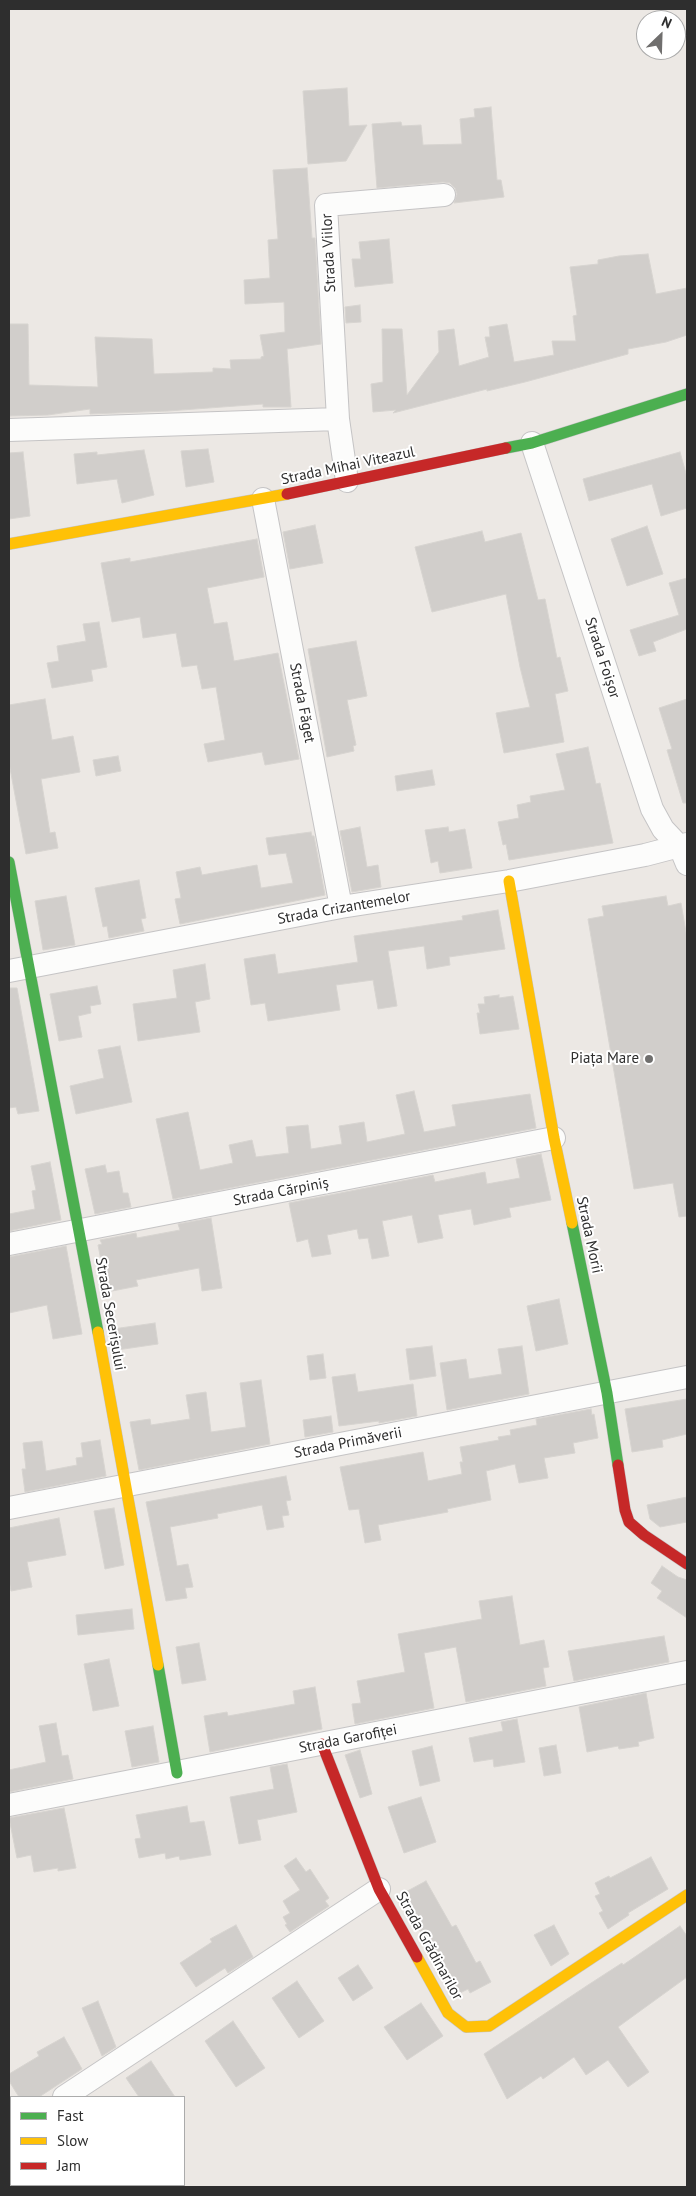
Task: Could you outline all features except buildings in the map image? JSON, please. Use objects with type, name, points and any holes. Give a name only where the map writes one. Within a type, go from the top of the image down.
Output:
[{"type":"main road","name":"Strada Mihai Viteazul","points":[[9,544],[263,498],[532,443],[687,394]]},
{"type":"main road","name":"Strada Secerișului","points":[[9,862],[18,969],[80,1231],[177,1773]]},
{"type":"main road","name":"Strada Morii","points":[[509,881],[554,1138],[607,1394],[625,1510],[629,1522],[644,1536],[687,1564]]},
{"type":"main road","name":"Strada Grădinarilor","points":[[322,1744],[379,1889],[448,2012],[466,2027],[489,2026],[687,1895]]},
{"type":"street","name":"Strada Viilor","points":[[347,481],[338,420],[326,205],[444,195]]},
{"type":"street","points":[[9,430],[338,420]]},
{"type":"street","name":"Strada Foișor","points":[[532,443],[652,809],[663,828],[685,852]]},
{"type":"street","name":"Strada Făget","points":[[263,498],[340,907]]},
{"type":"street","name":"Strada Crizantemelor","points":[[18,969],[340,907],[685,852]]},
{"type":"street","name":"Strada Cărpiniș","points":[[9,1244],[554,1138]]},
{"type":"street","name":"Strada Primăverii","points":[[9,1508],[607,1394],[687,1377]]},
{"type":"street","name":"Strada Garofiței","points":[[9,1805],[687,1672]]},
{"type":"street","points":[[66,2096],[379,1889]]},
{"type":"traffic: fast","points":[[506,448],[532,443],[687,394]]},
{"type":"traffic: fast","points":[[9,862],[98,1332]]},
{"type":"traffic: fast","points":[[572,1223],[607,1393],[618,1465]]},
{"type":"traffic: fast","points":[[158,1665],[177,1773]]},
{"type":"traffic: slow","points":[[9,544],[287,494]]},
{"type":"traffic: slow","points":[[509,881],[554,1138],[572,1223]]},
{"type":"traffic: slow","points":[[98,1332],[158,1665]]},
{"type":"traffic: slow","points":[[417,1957],[448,2013],[466,2027],[489,2026],[687,1895]]},
{"type":"traffic: jam","points":[[287,494],[506,448]]},
{"type":"traffic: jam","points":[[618,1465],[625,1510],[629,1522],[644,1535],[687,1564]]},
{"type":"traffic: jam","points":[[322,1744],[379,1889],[417,1957]]},
{"type":"place","name":"Piața Mare","points":[[649,1059]]}]
